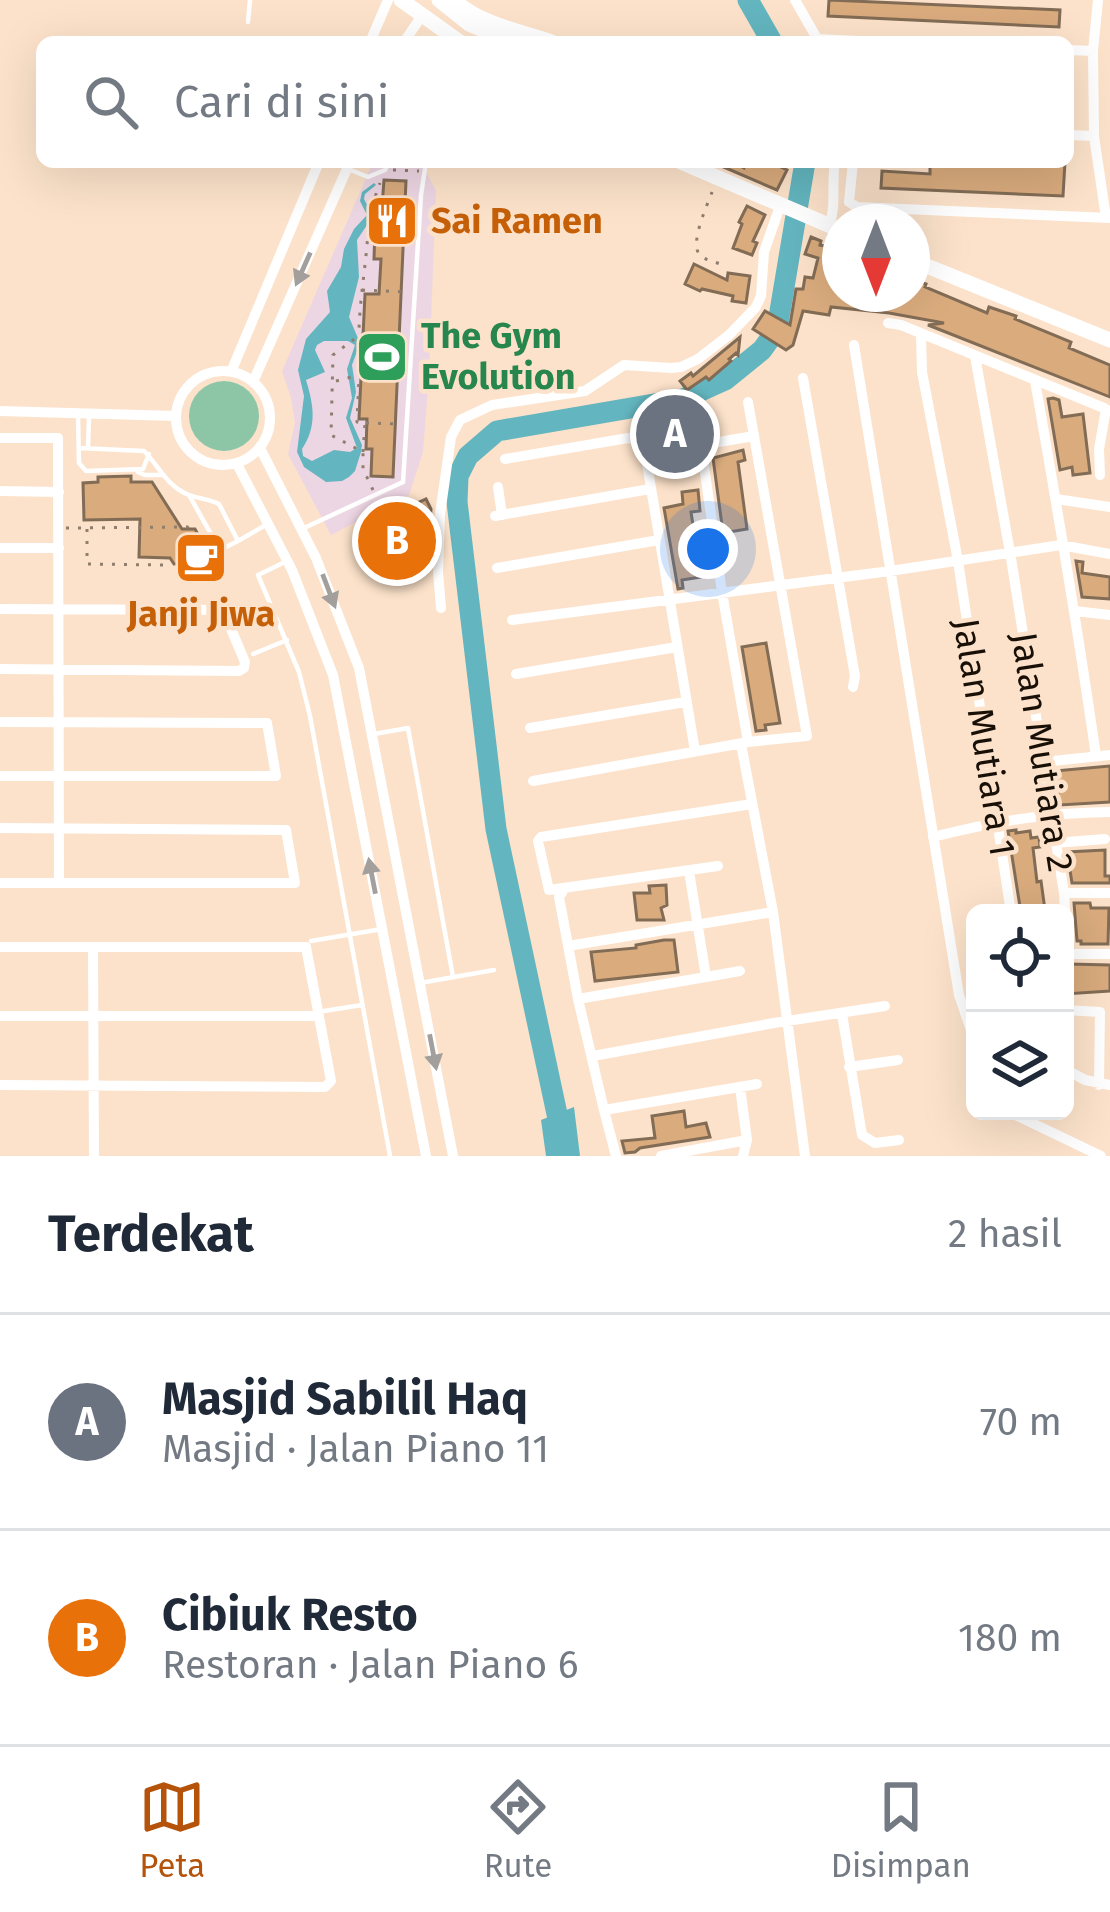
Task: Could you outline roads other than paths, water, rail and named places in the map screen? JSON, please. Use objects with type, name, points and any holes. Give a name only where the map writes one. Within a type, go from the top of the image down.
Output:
[{"type":"street","points":[[373,36],[388,0]]},
{"type":"street","points":[[401,0],[452,36]]},
{"type":"street","points":[[439,0],[469,24],[498,36]]},
{"type":"street","points":[[454,0],[487,20],[534,36]]},
{"type":"street","points":[[795,0],[816,36]]},
{"type":"street","points":[[852,168],[849,202],[857,207],[1108,218],[1094,136],[1098,0]]},
{"type":"street","points":[[408,36],[423,14]]},
{"type":"street","points":[[1074,50],[1093,51]]},
{"type":"street","points":[[1074,135],[1094,136]]},
{"type":"street","points":[[231,372],[317,168]]},
{"type":"street","points":[[253,382],[347,168]]},
{"type":"street","points":[[693,168],[822,223]]},
{"type":"street","points":[[716,179],[722,168]]},
{"type":"street","points":[[833,204],[834,168]]},
{"type":"street","points":[[441,608],[440,514],[451,437],[460,420],[492,406],[585,391],[627,364],[671,368],[698,359],[756,307],[764,252],[780,206]]},
{"type":"street","points":[[930,267],[1110,340]]},
{"type":"street","points":[[888,323],[1107,409],[1100,475]]},
{"type":"street","name":"Jalan Mutiara 1","points":[[921,335],[922,372],[958,561],[1010,904]]},
{"type":"street","points":[[854,345],[884,571],[966,1016]]},
{"type":"street","name":"Jalan Mutiara 2","points":[[975,356],[1065,904]]},
{"type":"street","points":[[231,372],[253,382],[265,396],[268,432],[260,448],[237,464],[207,463],[184,445],[176,416],[179,401],[200,377],[231,372]]},
{"type":"street","points":[[803,377],[843,576],[853,687]]},
{"type":"street","points":[[1035,381],[1061,545],[1103,756],[1043,762]]},
{"type":"street","points":[[533,781],[807,736],[748,402]]},
{"type":"street","points":[[0,411],[176,416]]},
{"type":"street","points":[[648,454],[754,436]]},
{"type":"street","points":[[0,438],[58,438],[59,883]]},
{"type":"street","points":[[505,459],[628,438],[638,440],[648,454],[694,751]]},
{"type":"street","points":[[701,445],[752,804],[789,1021],[805,1156]]},
{"type":"street","points":[[260,448],[316,558],[359,668],[454,1156]]},
{"type":"street","points":[[237,464],[290,565],[333,675],[426,1156]]},
{"type":"street","points":[[498,487],[498,516],[650,489]]},
{"type":"street","points":[[0,491],[58,492]]},
{"type":"street","points":[[1056,500],[1110,507]]},
{"type":"street","points":[[497,568],[659,540]]},
{"type":"street","points":[[512,620],[1061,545],[1110,554]]},
{"type":"street","points":[[0,548],[58,548]]},
{"type":"street","points":[[290,565],[316,558]]},
{"type":"street","points":[[0,609],[223,610],[245,662],[239,671],[0,669]]},
{"type":"street","points":[[1075,610],[1110,615]]},
{"type":"street","points":[[516,674],[677,647]]},
{"type":"street","points":[[530,728],[686,702]]},
{"type":"street","points":[[0,722],[267,723],[276,776],[0,776]]},
{"type":"street","points":[[718,866],[548,889],[538,839],[752,804]]},
{"type":"street","points":[[933,837],[1050,813],[1110,812]]},
{"type":"street","points":[[0,828],[286,830],[295,883],[0,883]]},
{"type":"street","points":[[1054,843],[1105,839]]},
{"type":"street","points":[[689,871],[706,977]]},
{"type":"street","points":[[565,888],[560,897],[578,999],[616,1156]]},
{"type":"street","points":[[1064,893],[1110,893]]},
{"type":"street","points":[[568,946],[772,912]]},
{"type":"street","points":[[0,947],[309,944],[332,1081],[325,1087],[0,1085]]},
{"type":"street","points":[[93,947],[94,1156]]},
{"type":"street","points":[[1074,954],[1110,954]]},
{"type":"street","points":[[578,999],[740,971]]},
{"type":"street","points":[[593,1056],[886,1006]]},
{"type":"street","points":[[1074,1011],[1100,1012],[1104,1085],[1074,1073]]},
{"type":"street","points":[[0,1016],[322,1014]]},
{"type":"street","points":[[842,1014],[862,1136],[875,1143],[899,1140]]},
{"type":"street","points":[[849,1067],[898,1060]]},
{"type":"street","points":[[604,1111],[757,1084]]},
{"type":"street","points":[[740,1087],[748,1140],[743,1156]]},
{"type":"street","points":[[1026,1120],[1101,1156]]},
{"type":"street","points":[[661,1156],[748,1140]]},
{"type":"lane","points":[[248,22],[250,0]]},
{"type":"lane","points":[[353,168],[368,177],[384,168]]},
{"type":"lane","points":[[302,529],[404,482],[426,168]]},
{"type":"lane","points":[[84,413],[79,463],[86,470],[136,471],[147,464],[149,454]]},
{"type":"lane","points":[[84,413],[88,448]]},
{"type":"lane","points":[[79,448],[137,449],[149,454],[172,485],[219,504],[238,541]]},
{"type":"lane","points":[[136,471],[162,475]]},
{"type":"lane","points":[[189,495],[220,550],[269,524]]},
{"type":"lane","points":[[290,565],[258,575],[299,672],[310,716],[390,1156]]},
{"type":"lane","points":[[253,654],[287,640]]},
{"type":"lane","points":[[372,734],[408,728],[453,977]]},
{"type":"lane","points":[[309,944],[382,929]]},
{"type":"lane","points":[[420,983],[494,970]]},
{"type":"lane","points":[[322,1014],[362,1005]]},
{"type":"water","points":[[376,185],[365,194],[373,216],[357,240],[359,277],[349,317],[360,343],[352,365],[356,392],[350,418],[362,445],[355,471],[342,481],[326,482],[304,467],[297,452],[304,396],[298,370],[306,339],[330,312],[327,291],[341,267],[344,249],[367,215],[360,201],[362,192]],"holes":[[[348,341],[355,345],[347,369],[352,398],[346,418],[357,448],[334,450],[312,461],[303,456],[302,449],[313,416],[306,380],[325,372],[317,345]]]},
{"type":"water","points":[[574,1107],[580,1156],[546,1156],[541,1120]]},
{"type":"waterway","points":[[748,0],[769,36]]},
{"type":"waterway","points":[[566,1156],[496,829],[457,502],[458,476],[468,456],[497,431],[683,399],[725,380],[762,350],[777,329],[804,168]]},
{"type":"place","name":"Sai Ramen","points":[[392,221]]},
{"type":"place","name":"The Gym Evolution","points":[[382,357]]},
{"type":"place","name":"Masjid Sabilil Haq","points":[[675,434]]},
{"type":"place","name":"Cibiuk Resto","points":[[397,541]]},
{"type":"place","name":"Janji Jiwa","points":[[201,558]]}]
